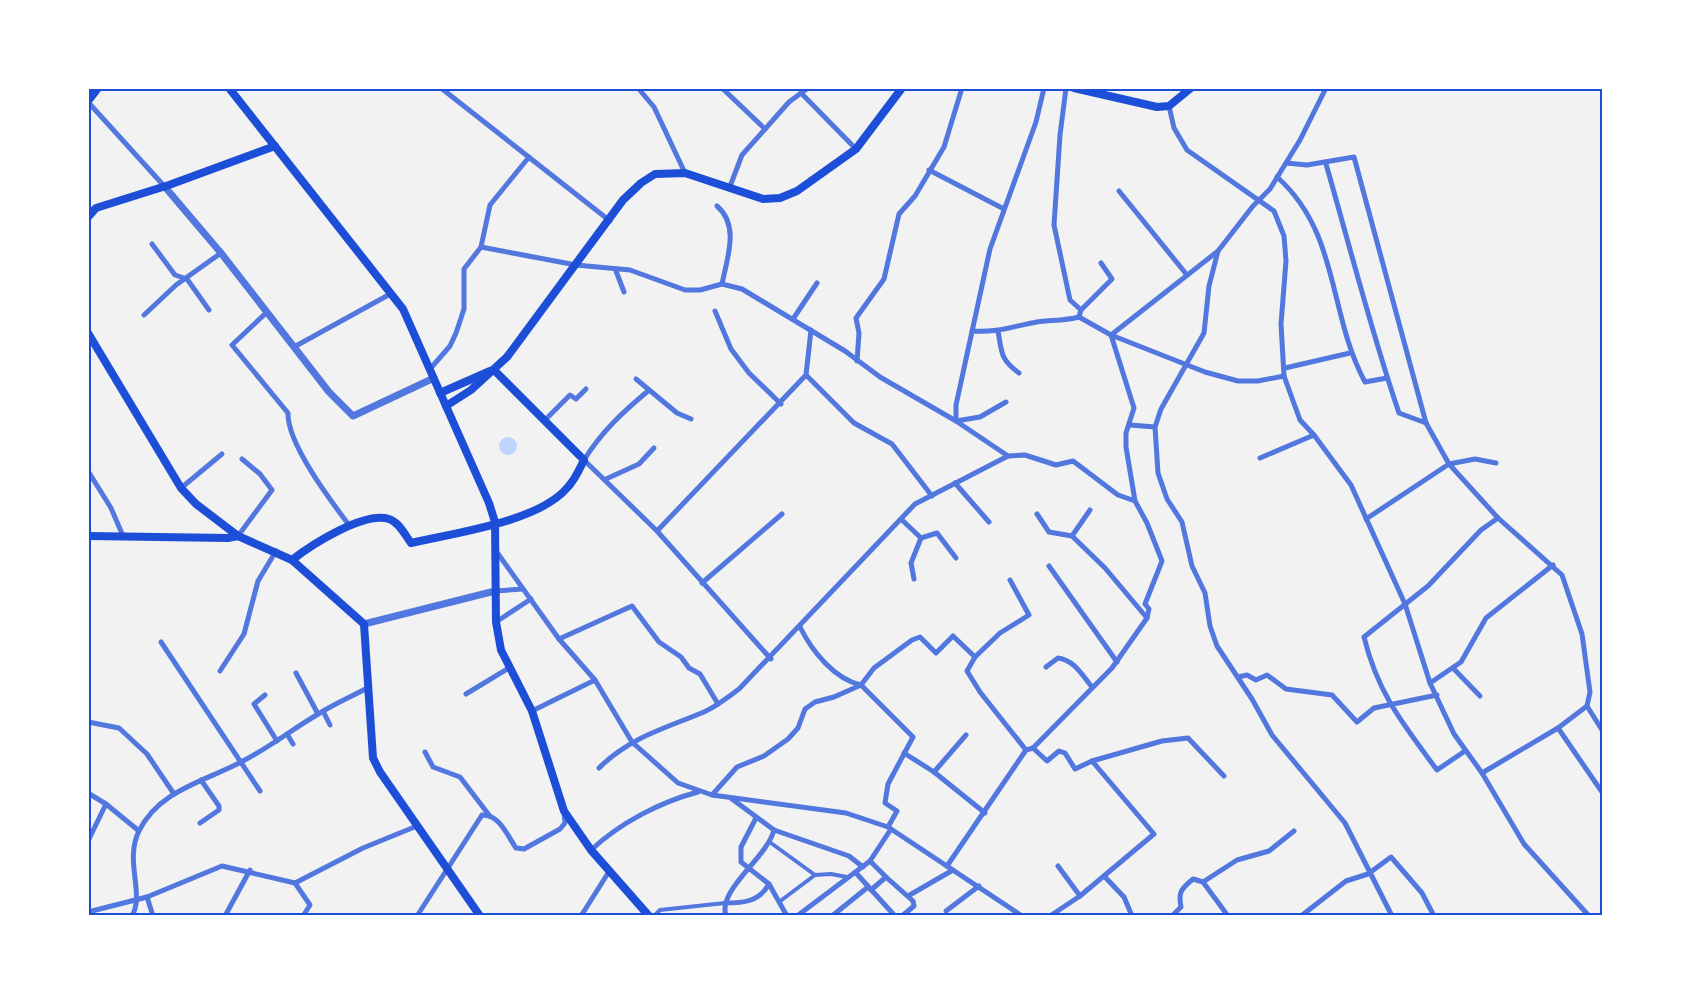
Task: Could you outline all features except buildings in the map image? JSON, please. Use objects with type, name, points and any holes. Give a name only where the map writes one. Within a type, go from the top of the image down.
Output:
[{"type":"main road","points":[[88,102],[98,88]]},
{"type":"main road","points":[[228,88],[403,309],[489,503],[495,522],[496,622],[501,650],[532,711],[564,811],[591,850],[649,915]]},
{"type":"main road","points":[[446,406],[494,370],[610,221],[623,200],[641,183],[656,174],[685,173],[763,200],[780,198],[797,191],[855,149],[902,88]]},
{"type":"main road","points":[[1074,88],[1157,107],[1169,106],[1191,88]]},
{"type":"main road","points":[[88,217],[92,206],[165,187],[275,146]]},
{"type":"main road","points":[[88,333],[181,488],[196,504],[238,536],[292,560],[364,624],[373,758],[417,826],[480,915]]},
{"type":"main road","points":[[440,393],[494,370]]},
{"type":"main road","points":[[292,560],[349,525],[380,518],[390,519],[411,543],[526,515],[550,502],[568,488],[584,460],[494,370]]},
{"type":"main road","points":[[88,537],[228,538],[238,536]]},
{"type":"street","points":[[441,88],[610,221]]},
{"type":"street","points":[[638,88],[654,107],[685,173]]},
{"type":"street","points":[[722,88],[765,129]]},
{"type":"street","points":[[729,189],[742,155],[765,129],[808,88]]},
{"type":"street","points":[[857,361],[859,333],[856,318],[884,279],[899,214],[915,196],[944,147],[962,88]]},
{"type":"street","points":[[956,421],[956,405],[990,249],[1035,122],[1044,88]]},
{"type":"street","points":[[1066,88],[1060,135],[1054,225],[1070,300],[1080,313],[1111,335],[1186,364],[1238,381],[1258,381],[1284,376]]},
{"type":"street","points":[[1111,335],[1218,251],[1286,163],[1326,88]]},
{"type":"street","points":[[801,93],[855,149]]},
{"type":"street","points":[[88,102],[221,253],[329,393],[352,416],[434,378]]},
{"type":"street","points":[[1169,106],[1174,128],[1187,150],[1274,211],[1284,236],[1286,283],[1281,324],[1284,376],[1300,420],[1351,484],[1405,604],[1430,683],[1454,734],[1482,773],[1524,844],[1589,915]]},
{"type":"street","points":[[430,369],[450,345],[456,333],[464,309],[464,269],[481,247],[490,205],[529,158]]},
{"type":"street","points":[[1286,163],[1326,164],[1354,158],[1426,423],[1449,464],[1498,518],[1553,565],[1569,588],[1582,634],[1589,683],[1587,706],[1602,730]]},
{"type":"street","points":[[1326,164],[1399,413],[1426,423]]},
{"type":"street","points":[[929,170],[1004,209]]},
{"type":"street","points":[[1276,177],[1295,193],[1325,250],[1336,286],[1343,333],[1350,353],[1365,382],[1387,378]]},
{"type":"street","points":[[1119,191],[1187,275]]},
{"type":"street","points":[[717,206],[729,222],[730,242],[722,284]]},
{"type":"street","points":[[152,244],[175,275],[187,279],[209,310]]},
{"type":"street","points":[[481,247],[576,265],[630,270],[685,290],[700,290],[722,284],[742,289],[794,319],[1008,456]]},
{"type":"street","points":[[1218,251],[1209,286],[1204,333],[1155,427],[1158,473],[1167,499],[1182,522],[1192,566],[1207,604],[1210,626],[1217,645],[1272,735],[1345,823],[1368,874],[1392,915]]},
{"type":"street","points":[[144,315],[176,285],[221,253]]},
{"type":"street","points":[[972,331],[998,331],[1041,322],[1062,322],[1080,313],[1112,279],[1101,262]]},
{"type":"street","points":[[616,270],[624,292]]},
{"type":"street","points":[[794,319],[817,283]]},
{"type":"street","points":[[294,347],[392,293]]},
{"type":"street","points":[[715,311],[731,349],[749,374],[781,404]]},
{"type":"street","points":[[266,313],[232,345],[288,413],[288,425],[312,470],[349,525]]},
{"type":"street","points":[[657,531],[781,404],[806,375],[811,330]]},
{"type":"street","points":[[998,331],[1001,355],[1019,374]]},
{"type":"street","points":[[947,866],[1026,750],[1033,748],[1117,662],[1147,618],[1149,609],[1145,604],[1162,561],[1147,523],[1135,501],[1126,447],[1126,433],[1134,408],[1111,335]]},
{"type":"street","points":[[1285,368],[1350,353]]},
{"type":"street","points":[[806,375],[854,423],[892,444],[932,496]]},
{"type":"street","points":[[636,379],[677,413],[691,419]]},
{"type":"street","points":[[545,420],[570,395],[576,399],[586,389]]},
{"type":"street","points":[[648,390],[617,417],[584,460],[657,531],[771,659]]},
{"type":"street","points":[[956,421],[980,417],[1006,402]]},
{"type":"street","points":[[1130,425],[1155,427]]},
{"type":"street","points":[[1260,458],[1314,435]]},
{"type":"street","points":[[606,479],[639,464],[654,448]]},
{"type":"street","points":[[181,488],[222,454]]},
{"type":"street","points":[[599,768],[616,751],[718,704],[739,689],[771,659],[915,504],[1008,456],[1025,455],[1056,465],[1073,461],[1118,495],[1135,501]]},
{"type":"street","points":[[238,536],[272,490],[260,474],[242,459]]},
{"type":"street","points":[[1366,519],[1449,464],[1475,459],[1496,464]]},
{"type":"street","points":[[88,471],[111,508],[123,536]]},
{"type":"street","points":[[955,483],[989,522]]},
{"type":"street","points":[[1072,536],[1090,510]]},
{"type":"street","points":[[702,583],[782,514]]},
{"type":"street","points":[[1037,514],[1049,532],[1072,536],[1105,568],[1147,618]]},
{"type":"street","points":[[1465,751],[1437,770],[1390,706],[1371,664],[1364,637],[1428,586],[1481,530],[1498,518]]},
{"type":"street","points":[[901,519],[921,538]]},
{"type":"street","points":[[921,538],[937,533],[956,558]]},
{"type":"street","points":[[914,579],[911,563],[921,538]]},
{"type":"street","points":[[220,671],[244,634],[258,581],[276,551]]},
{"type":"street","points":[[496,551],[558,639],[595,680],[632,742],[678,783],[698,792],[712,795],[846,813],[890,828],[1022,915]]},
{"type":"street","points":[[1430,683],[1461,662],[1486,618],[1553,565]]},
{"type":"street","points":[[1048,566],[1117,662]]},
{"type":"street","points":[[1010,580],[1029,615],[1000,633],[975,657],[967,671],[980,692],[1026,750]]},
{"type":"street","points":[[364,624],[495,591],[523,589]]},
{"type":"street","points":[[496,622],[531,599]]},
{"type":"street","points":[[558,639],[632,606],[659,642],[681,657],[689,668],[700,674],[718,704]]},
{"type":"street","points":[[797,915],[870,861],[890,828],[897,811],[885,803],[885,796],[913,737],[909,730],[861,685],[846,681],[832,669],[807,641],[800,627]]},
{"type":"street","points":[[712,795],[737,767],[764,756],[788,739],[798,728],[805,709],[815,702],[834,697],[861,685],[874,668],[912,640],[920,638],[936,653],[953,636],[975,657]]},
{"type":"street","points":[[161,642],[260,791]]},
{"type":"street","points":[[1046,667],[1058,658],[1065,659],[1072,663],[1092,687]]},
{"type":"street","points":[[466,694],[509,668]]},
{"type":"street","points":[[1453,668],[1480,696]]},
{"type":"street","points":[[296,673],[320,713],[330,725]]},
{"type":"street","points":[[1238,677],[1247,675],[1256,680],[1267,675],[1286,689],[1332,695],[1357,722],[1374,708],[1437,695]]},
{"type":"street","points":[[532,711],[595,680]]},
{"type":"street","points":[[132,915],[136,884],[131,860],[139,831],[161,801],[242,762],[320,713],[369,687]]},
{"type":"street","points":[[265,695],[254,704],[277,741]]},
{"type":"street","points":[[1482,773],[1558,728],[1587,706]]},
{"type":"street","points":[[88,722],[119,728],[147,754],[174,794]]},
{"type":"street","points":[[1558,728],[1602,792]]},
{"type":"street","points":[[287,734],[293,744]]},
{"type":"street","points":[[934,772],[966,735]]},
{"type":"street","points":[[1033,748],[1047,761],[1059,751],[1065,753],[1075,769],[1092,761],[1162,741],[1188,738],[1224,776]]},
{"type":"street","points":[[425,752],[433,767],[460,777],[489,815],[495,818],[516,848],[524,849],[560,829],[565,823],[564,811]]},
{"type":"street","points":[[904,753],[934,772],[985,813]]},
{"type":"street","points":[[1050,915],[1080,896],[1154,834],[1092,761]]},
{"type":"street","points":[[200,823],[219,810],[219,806],[201,780]]},
{"type":"street","points":[[591,850],[629,823],[669,800],[698,792]]},
{"type":"street","points":[[88,794],[106,804],[139,831]]},
{"type":"street","points":[[730,798],[774,830],[849,856],[863,867]]},
{"type":"street","points":[[88,841],[106,804]]},
{"type":"street","points":[[417,915],[482,816],[489,815]]},
{"type":"street","points":[[756,818],[741,847],[741,862],[769,884],[787,915]]},
{"type":"street","points":[[295,883],[363,848],[417,826]]},
{"type":"street","points":[[726,915],[725,903],[736,882],[771,843],[774,830]]},
{"type":"street","points":[[1203,882],[1237,860],[1269,851],[1294,831]]},
{"type":"street","points":[[771,843],[815,875]]},
{"type":"street","points":[[1301,915],[1309,914],[1346,881],[1368,874],[1391,857],[1422,893],[1434,915]]},
{"type":"street","points":[[870,861],[908,896],[914,906],[902,915]]},
{"type":"street","points":[[88,912],[147,897],[222,866],[250,870],[295,883],[310,905],[303,915]]},
{"type":"street","points":[[1058,866],[1080,896]]},
{"type":"street","points":[[225,915],[250,870]]},
{"type":"street","points":[[580,915],[610,870]]},
{"type":"street","points":[[908,896],[953,870]]},
{"type":"street","points":[[856,873],[895,915]]},
{"type":"street","points":[[778,902],[815,875],[831,874],[847,877]]},
{"type":"street","points":[[1104,876],[1124,897],[1132,915]]},
{"type":"street","points":[[832,915],[886,877]]},
{"type":"street","points":[[1172,915],[1181,907],[1179,895],[1181,890],[1193,879],[1203,882],[1228,915]]},
{"type":"street","points":[[654,915],[660,910],[746,903],[759,897],[769,884]]},
{"type":"street","points":[[946,911],[979,886]]},
{"type":"street","points":[[147,897],[153,915]]},
{"type":"street","points":[[1007,915],[1014,909]]},
{"type":"water","points":[[504,437],[512,437],[517,442],[515,453],[504,455],[499,450],[499,442]]}]
